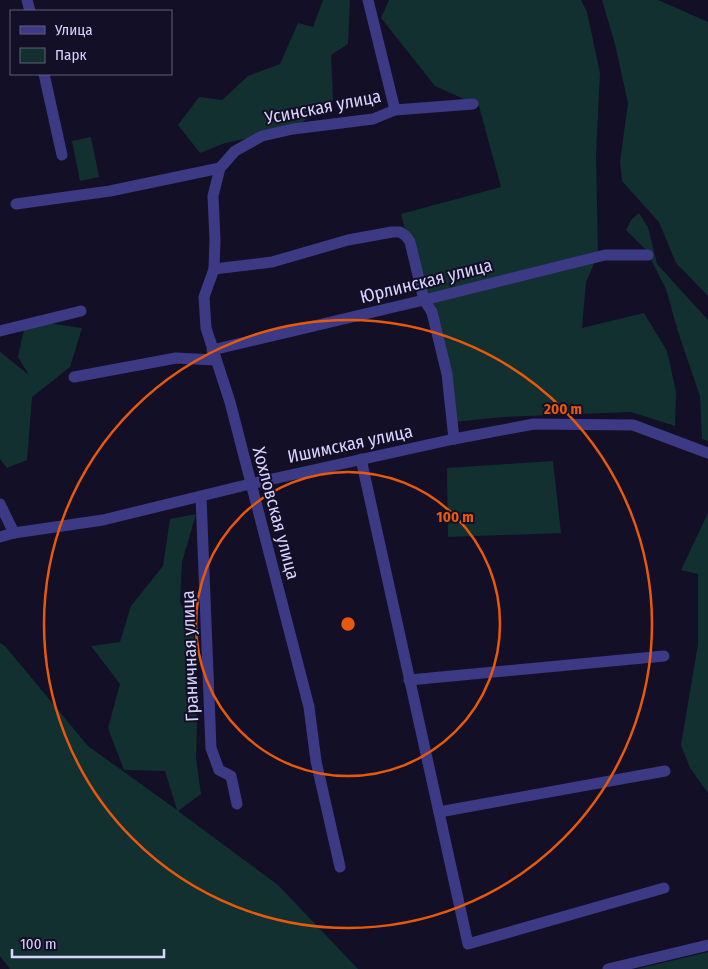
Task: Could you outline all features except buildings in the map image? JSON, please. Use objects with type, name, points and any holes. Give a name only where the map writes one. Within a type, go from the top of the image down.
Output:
[{"type":"street","points":[[368,0],[395,110]]},
{"type":"street","points":[[44,75],[62,155]]},
{"type":"street","name":"Усинская улица","points":[[220,168],[234,151],[262,136],[373,119],[395,110],[472,104]]},
{"type":"street","points":[[16,204],[110,191],[220,168]]},
{"type":"street","name":"Хохловская улица","points":[[220,168],[213,196],[214,269],[204,297],[206,328],[230,402],[309,707],[316,761],[340,867]]},
{"type":"street","points":[[214,269],[272,262],[348,240],[392,232],[400,232],[406,236],[410,242],[424,300],[432,312],[447,374],[454,439]]},
{"type":"street","name":"Юрлинская улица","points":[[74,377],[176,358],[214,355],[605,255],[648,255]]},
{"type":"street","points":[[0,331],[81,311]]},
{"type":"street","name":"Ишимская улица","points":[[0,537],[14,533],[103,520],[361,459],[534,424],[633,425],[708,453]]},
{"type":"street","points":[[361,459],[468,944],[664,888]]},
{"type":"street","name":"Граничная улица","points":[[201,497],[211,748],[219,770],[231,776],[237,804]]},
{"type":"street","points":[[0,504],[14,533]]},
{"type":"street","points":[[410,680],[664,656]]},
{"type":"street","points":[[439,812],[665,771]]},
{"type":"street","points":[[608,969],[708,945]]},
{"type":"green space","points":[[323,0],[350,0],[348,44],[331,55],[333,100],[293,129],[225,143],[200,153],[178,125],[199,97],[222,100],[248,76],[280,64],[298,23],[313,27]]},
{"type":"green space","points":[[389,0],[581,0],[587,12],[600,73],[596,154],[598,255],[586,282],[582,328],[644,313],[667,351],[676,392],[675,426],[631,412],[503,417],[454,422],[401,214],[501,187],[479,106],[435,86],[381,18]]},
{"type":"green space","points":[[602,0],[658,0],[708,22],[708,296],[676,263],[659,222],[622,181],[620,162],[628,103],[615,44]]},
{"type":"green space","points":[[91,137],[99,177],[80,181],[72,141]]},
{"type":"green space","points":[[639,213],[648,227],[657,264],[708,320],[708,441],[702,439],[700,396],[679,335],[666,289],[646,250],[626,230],[631,220]]},
{"type":"green space","points":[[26,320],[82,328],[70,367],[32,397],[27,460],[7,468],[0,459],[0,352],[29,375],[18,357]]},
{"type":"green space","points":[[553,461],[561,533],[448,537],[447,468]]},
{"type":"green space","points":[[708,513],[708,793],[690,768],[681,745],[698,644],[698,574],[681,570]]},
{"type":"green space","points":[[196,514],[182,562],[180,602],[194,629],[197,725],[196,758],[201,794],[178,811],[278,885],[358,969],[10,969],[0,956],[0,643],[5,646],[88,746],[177,810],[165,771],[124,770],[108,728],[120,684],[91,646],[120,642],[131,606],[163,566],[170,519]]},
{"type":"green space","points":[[708,952],[708,969],[637,969]]}]
